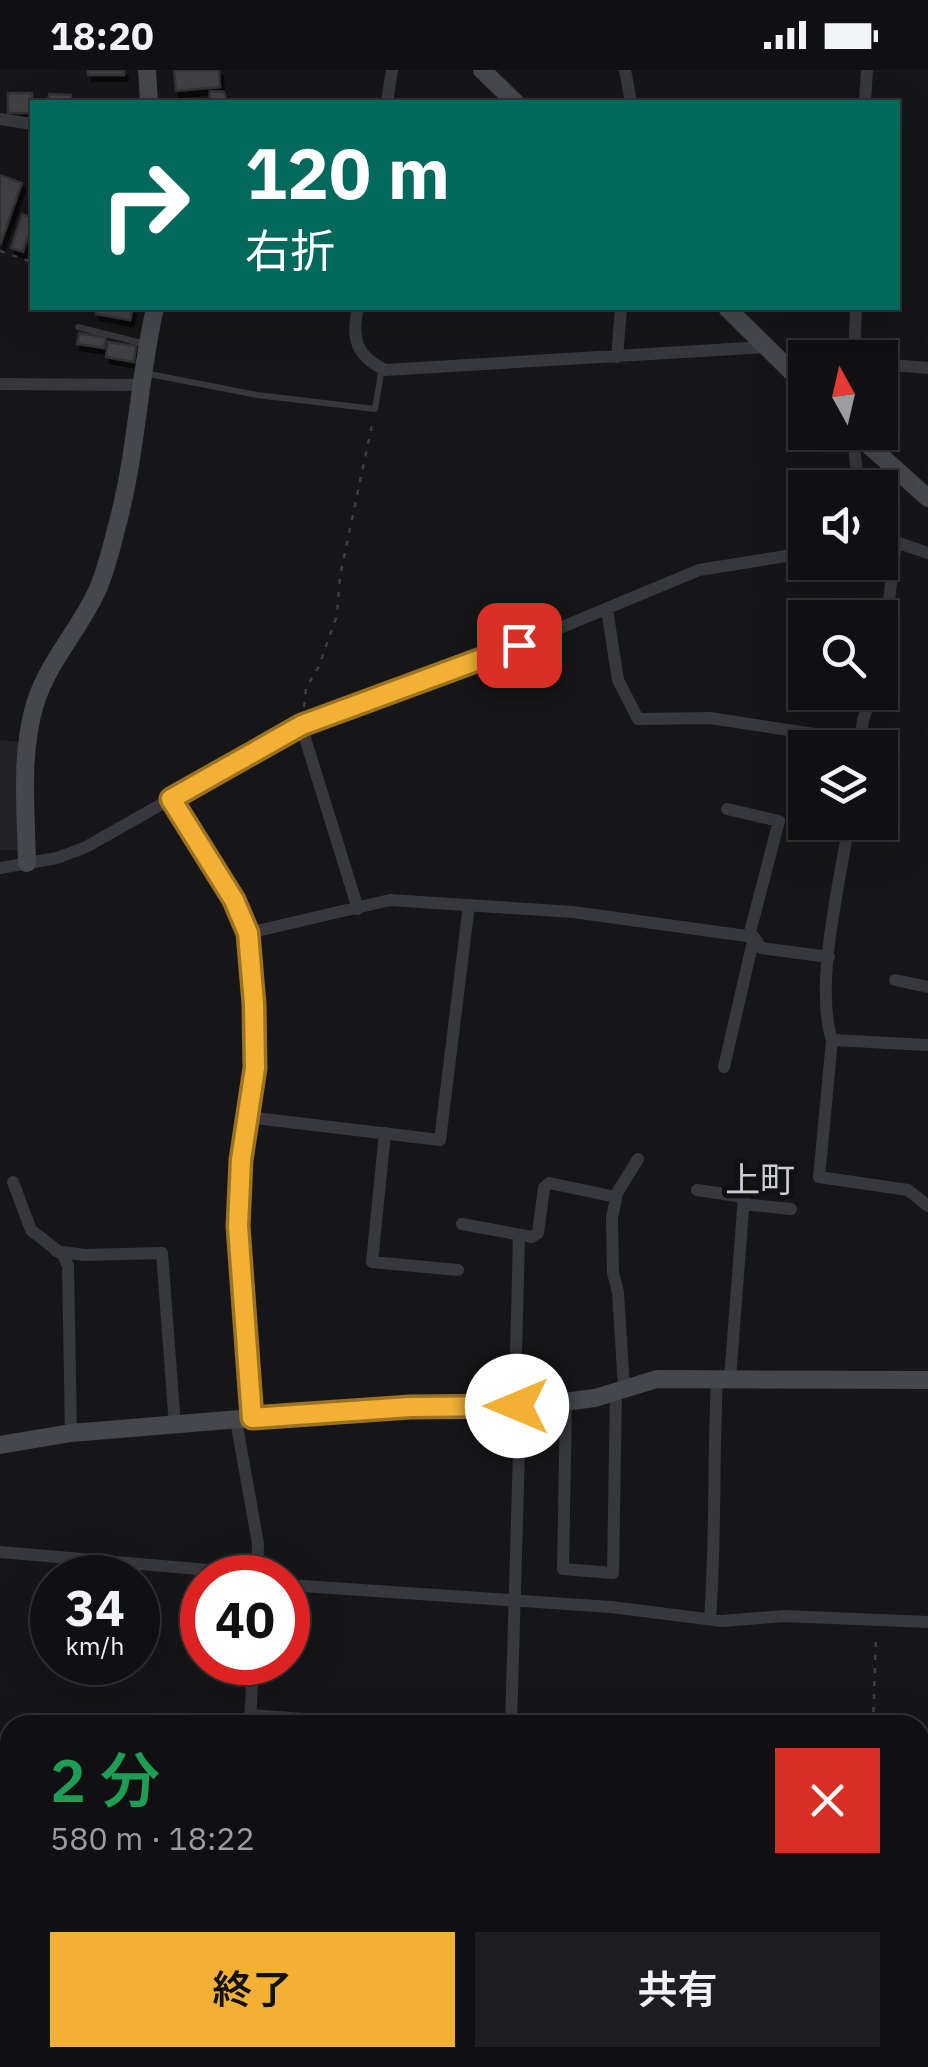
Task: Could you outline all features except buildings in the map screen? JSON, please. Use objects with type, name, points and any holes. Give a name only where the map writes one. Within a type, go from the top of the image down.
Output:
[{"type":"street","points":[[147,70],[149,100]]},
{"type":"street","points":[[387,100],[392,70]]},
{"type":"street","points":[[482,70],[513,100]]},
{"type":"street","points":[[625,70],[630,100]]},
{"type":"street","points":[[866,100],[867,70]]},
{"type":"street","points":[[0,119],[30,124]]},
{"type":"street","points":[[26,863],[26,753],[35,704],[49,672],[98,590],[120,516],[156,310]]},
{"type":"street","points":[[358,310],[353,333],[359,349],[382,368],[766,347]]},
{"type":"street","points":[[617,356],[620,310]]},
{"type":"street","points":[[729,310],[788,367]]},
{"type":"street","points":[[855,340],[856,310]]},
{"type":"street","points":[[898,366],[928,368]]},
{"type":"street","points":[[0,384],[142,379]]},
{"type":"street","points":[[873,450],[928,498]]},
{"type":"street","points":[[898,543],[928,553]]},
{"type":"street","points":[[0,868],[57,858],[86,846],[304,724],[519,645],[698,570],[788,557]]},
{"type":"street","points":[[606,608],[618,680],[638,720],[710,718],[788,732]]},
{"type":"street","points":[[304,724],[358,910]]},
{"type":"street","points":[[171,799],[234,900],[248,933],[255,1068],[241,1160],[238,1226],[244,1419],[258,1555]]},
{"type":"street","points":[[724,1067],[778,820],[727,809]]},
{"type":"street","points":[[846,840],[829,958],[825,1019],[832,1040],[819,1177],[908,1190],[928,1206]]},
{"type":"street","points":[[248,933],[390,900],[573,912],[752,937],[761,948],[829,958]]},
{"type":"street","points":[[247,1117],[440,1140],[469,904]]},
{"type":"street","points":[[895,980],[928,987]]},
{"type":"street","points":[[832,1040],[928,1044]]},
{"type":"street","points":[[384,1134],[372,1262],[458,1270]]},
{"type":"street","points":[[566,1402],[563,1569],[613,1573],[620,1389],[612,1218],[616,1197],[638,1159]]},
{"type":"street","points":[[13,1182],[30,1230],[63,1255],[68,1266],[71,1432]]},
{"type":"street","points":[[462,1224],[532,1237],[538,1233],[544,1188],[549,1182],[616,1197]]},
{"type":"street","points":[[697,1190],[744,1197],[712,1479],[715,1546],[710,1620]]},
{"type":"street","points":[[743,1204],[792,1210]]},
{"type":"street","points":[[512,1715],[519,1234]]},
{"type":"street","points":[[56,1251],[84,1255],[162,1253],[175,1426]]},
{"type":"street","points":[[0,1445],[71,1432],[410,1407],[566,1402],[657,1379],[928,1380]]},
{"type":"street","points":[[0,1552],[180,1569]]},
{"type":"street","points":[[310,1586],[514,1600],[710,1620],[784,1616],[928,1622]]},
{"type":"street","points":[[250,1715],[252,1685]]},
{"type":"lane","points":[[78,327],[147,344]]},
{"type":"lane","points":[[142,379],[375,409],[382,368]]},
{"type":"path","points":[[0,251],[30,261]]},
{"type":"path","points":[[304,724],[306,688],[319,666],[337,614],[340,576],[375,409]]},
{"type":"path","points":[[873,1715],[877,1620]]},
{"type":"shaded area","points":[[0,740],[19,742],[20,850],[0,850]]},
{"type":"district","name":"上町","points":[[760,1179]]},
{"type":"route","points":[[517,1406],[410,1407],[252,1418],[238,1226],[241,1160],[255,1068],[248,933],[234,900],[171,799],[302,725],[519,645]]}]
